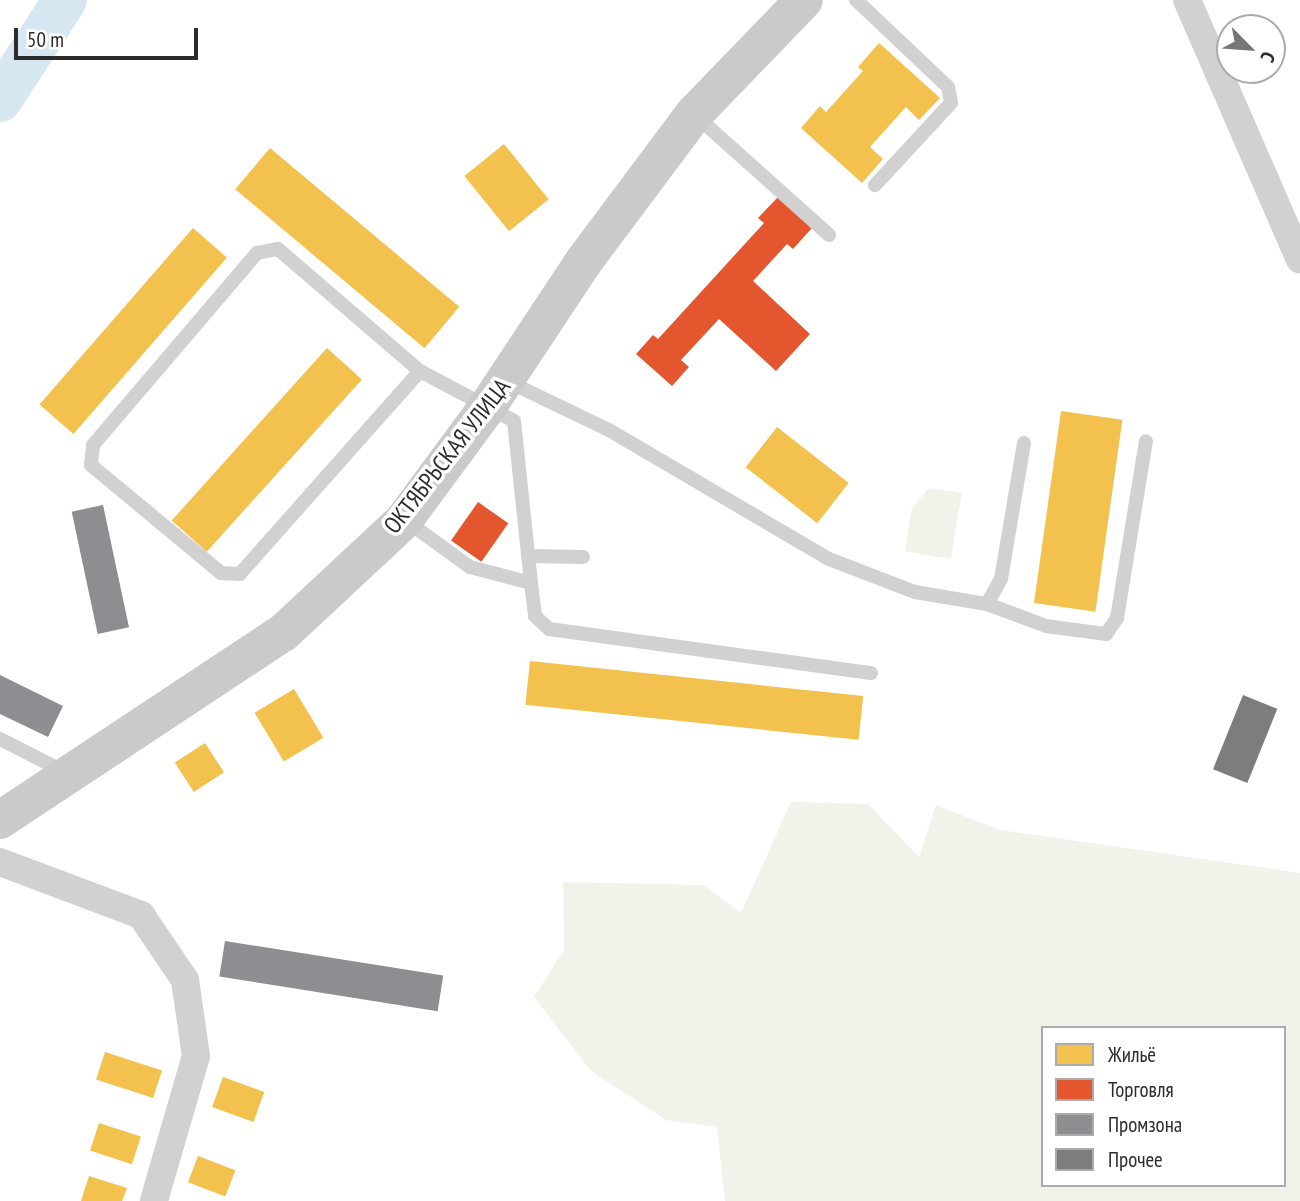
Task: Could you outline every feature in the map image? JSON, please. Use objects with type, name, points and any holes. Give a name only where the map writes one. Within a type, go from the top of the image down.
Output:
[{"type":"street","name":"ОКТЯБРЬСКАЯ УЛИЦА","points":[[0,820],[283,633],[404,520],[497,393],[584,261],[694,114],[804,0]]},
{"type":"street","points":[[1188,0],[1300,260]]},
{"type":"street","points":[[0,862],[141,915],[185,980],[196,1056],[154,1201]]},
{"type":"lane","points":[[856,0],[948,88],[951,103],[875,185]]},
{"type":"lane","points":[[694,114],[829,235]]},
{"type":"lane","points":[[420,371],[240,574],[221,573],[91,465],[93,446],[257,253],[278,250],[420,371],[609,430],[829,559],[915,592],[987,604],[1046,626],[1106,634],[1117,618],[1146,441]]},
{"type":"lane","points":[[497,393],[514,421],[535,615],[548,629],[871,673]]},
{"type":"lane","points":[[987,604],[1001,579],[1024,443]]},
{"type":"lane","points":[[404,520],[470,567],[531,583]]},
{"type":"lane","points":[[528,556],[583,557]]},
{"type":"lane","points":[[0,739],[69,774]]},
{"type":"shaded area","points":[[929,488],[962,493],[951,559],[905,551],[912,508]]},
{"type":"shaded area","points":[[791,802],[868,804],[919,857],[936,805],[1000,830],[1300,873],[1300,1201],[725,1201],[717,1127],[666,1120],[591,1071],[534,997],[564,950],[563,882],[703,885],[741,913]]},
{"type":"building: Жильё","points":[[879,43],[940,98],[919,120],[906,107],[870,147],[883,159],[862,183],[801,128],[820,106],[826,112],[863,71],[858,67]]},
{"type":"building: Жильё","points":[[504,144],[549,199],[509,231],[464,176]]},
{"type":"building: Жильё","points":[[270,148],[459,307],[425,348],[235,189]]},
{"type":"building: Жильё","points":[[193,228],[227,258],[73,434],[39,405]]},
{"type":"building: Жильё","points":[[327,348],[362,379],[207,552],[172,520]]},
{"type":"building: Жильё","points":[[1061,411],[1122,420],[1095,612],[1034,603]]},
{"type":"building: Жильё","points":[[777,427],[849,483],[817,523],[746,467]]},
{"type":"building: Жильё","points":[[530,661],[863,696],[859,740],[525,705]]},
{"type":"building: Жильё","points":[[294,689],[323,738],[284,762],[255,713]]},
{"type":"building: Жильё","points":[[205,743],[224,772],[194,792],[175,763]]},
{"type":"building: Жильё","points":[[105,1052],[162,1071],[153,1098],[96,1080]]},
{"type":"building: Жильё","points":[[223,1077],[264,1092],[253,1122],[212,1107]]},
{"type":"building: Жильё","points":[[99,1123],[141,1137],[132,1164],[90,1151]]},
{"type":"building: Жильё","points":[[198,1156],[235,1170],[225,1196],[188,1182]]},
{"type":"building: Жильё","points":[[89,1176],[127,1188],[122,1201],[81,1201]]},
{"type":"building: Торговля","points":[[778,197],[812,228],[793,249],[787,244],[753,281],[810,334],[776,371],[719,319],[681,360],[689,367],[672,386],[636,354],[653,335],[658,339],[764,223],[758,218]]},
{"type":"building: Торговля","points":[[478,502],[508,523],[481,562],[451,541]]},
{"type":"building: Промзона","points":[[103,505],[129,627],[98,634],[72,512]]},
{"type":"building: Промзона","points":[[0,675],[63,706],[48,737],[0,714]]},
{"type":"building: Промзона","points":[[225,941],[443,976],[438,1011],[219,977]]},
{"type":"building: Прочее","points":[[1243,695],[1277,709],[1247,783],[1213,769]]},
{"type":"waterway","points":[[0,100],[65,0]]}]
